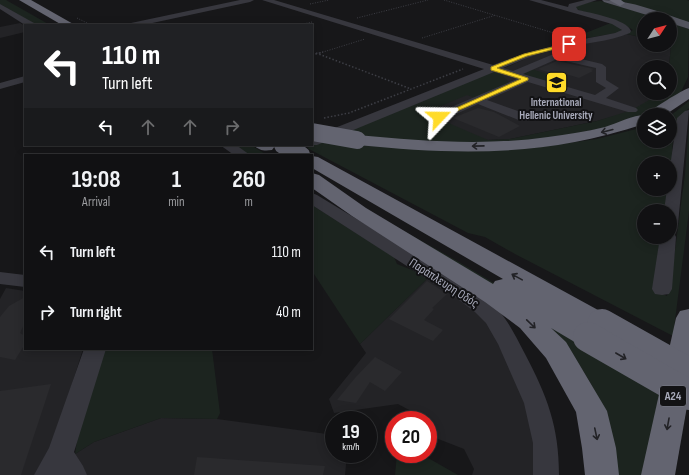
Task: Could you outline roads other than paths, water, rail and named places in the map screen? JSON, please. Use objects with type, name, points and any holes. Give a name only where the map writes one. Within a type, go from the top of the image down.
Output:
[{"type":"highway","points":[[20,2],[53,24]]},
{"type":"highway","points":[[20,2],[68,24]]},
{"type":"highway","points":[[666,108],[689,92]]},
{"type":"highway","points":[[315,125],[357,140],[424,146],[492,146],[546,142],[606,131],[637,116]]},
{"type":"highway","points":[[285,146],[299,154]]},
{"type":"highway","points":[[313,162],[594,330],[689,395]]},
{"type":"highway","points":[[313,174],[594,330],[689,373]]},
{"type":"highway","points":[[313,180],[359,212],[494,296],[529,322],[556,350],[591,412],[599,448],[602,475]]},
{"type":"highway","name":"Α24","points":[[658,475],[689,318]]},
{"type":"main road","points":[[600,0],[644,12]]},
{"type":"main road","points":[[607,0],[617,1],[687,26]]},
{"type":"main road","points":[[677,23],[687,26]]},
{"type":"street","points":[[136,24],[250,0]]},
{"type":"street","points":[[266,0],[596,100],[637,115]]},
{"type":"street","points":[[313,142],[492,68],[539,51],[617,35],[627,31],[622,25],[609,20],[533,0]]},
{"type":"street","points":[[575,11],[570,8],[570,6],[581,0]]},
{"type":"street","points":[[575,11],[572,6],[593,0]]},
{"type":"street","points":[[524,2],[592,20],[609,20]]},
{"type":"street","points":[[0,6],[29,24]]},
{"type":"street","points":[[513,75],[556,56],[599,66],[601,67],[601,82],[614,88],[596,100]]},
{"type":"street","points":[[0,86],[24,79]]},
{"type":"street","points":[[439,117],[526,79]]},
{"type":"street","points":[[477,100],[524,118]]},
{"type":"street","points":[[672,204],[683,118],[689,114]]},
{"type":"street","points":[[228,146],[241,154]]},
{"type":"street","points":[[272,150],[298,146]]},
{"type":"street","name":"Παράπλευρη Οδός","points":[[313,199],[462,292],[480,305],[492,317],[511,347],[535,397],[543,422],[547,451],[546,475]]},
{"type":"street","points":[[662,289],[667,244]]},
{"type":"street","points":[[0,278],[24,281]]},
{"type":"street","points":[[61,468],[95,350]]},
{"type":"place","name":"International Hellenic University","points":[[556,82]]}]
